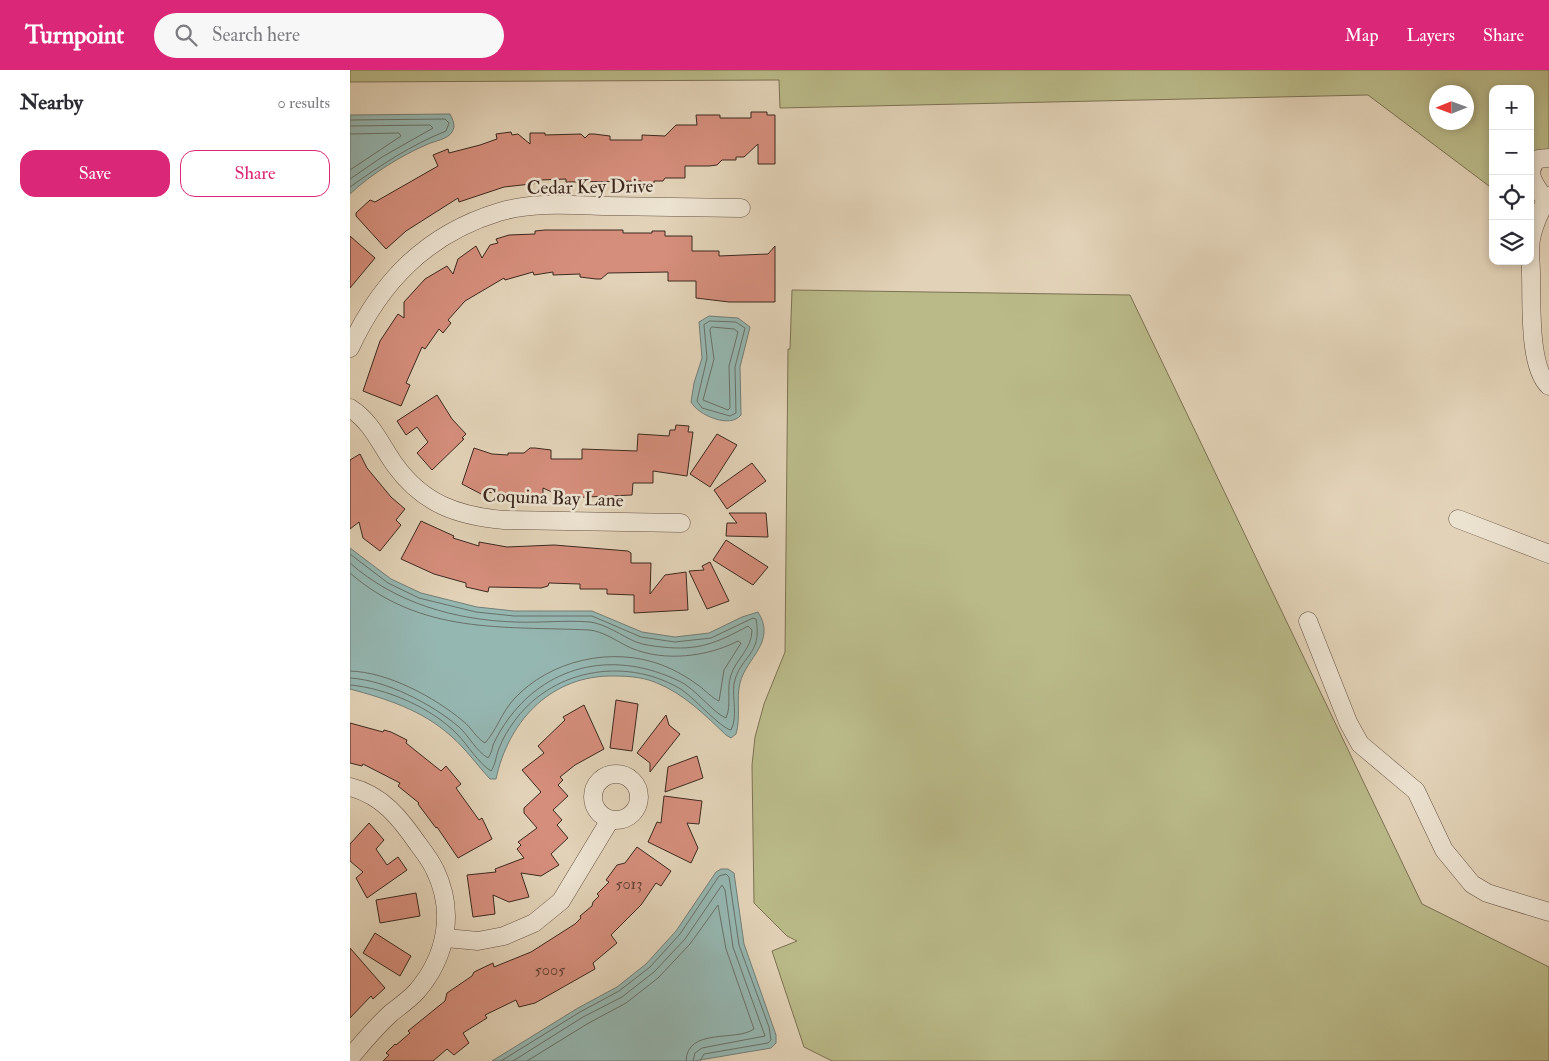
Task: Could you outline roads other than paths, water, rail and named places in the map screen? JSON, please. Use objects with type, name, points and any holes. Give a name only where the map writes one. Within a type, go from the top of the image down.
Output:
[{"type":"street","points":[[1549,158],[1538,159],[1532,166],[1532,182],[1547,199],[1541,209],[1530,240],[1532,317],[1538,365],[1543,381],[1549,386]]},
{"type":"street","name":"Cedar Key Drive","points":[[350,348],[362,321],[381,292],[416,255],[449,233],[499,212],[545,205],[741,208]]},
{"type":"street","name":"Coquina Bay Lane","points":[[350,408],[373,428],[395,464],[419,490],[449,510],[478,517],[504,520],[681,523]]},
{"type":"street","points":[[1458,519],[1549,554]]},
{"type":"street","points":[[1308,621],[1348,722],[1360,744],[1416,791],[1444,850],[1472,884],[1486,893],[1549,912]]},
{"type":"street","points":[[350,787],[377,798],[397,814],[435,869],[442,889],[446,915],[446,938],[440,954],[417,991],[368,1036],[350,1058]]},
{"type":"street","points":[[446,938],[478,941],[504,936],[534,923],[561,900],[610,820]]},
{"type":"water","points":[[450,114],[454,125],[450,134],[397,159],[367,179],[350,194],[350,115]]},
{"type":"water","points":[[709,316],[738,318],[750,327],[740,367],[741,415],[730,421],[707,416],[691,402],[694,383],[702,358],[699,322]]},
{"type":"water","points":[[350,548],[391,579],[421,593],[477,607],[514,611],[592,611],[642,632],[675,637],[709,633],[742,617],[758,612],[763,623],[764,632],[762,641],[743,674],[740,683],[736,734],[731,738],[726,735],[685,699],[651,681],[620,676],[586,679],[567,685],[549,695],[534,707],[521,722],[510,740],[496,779],[490,779],[456,741],[428,719],[391,701],[350,689]]},
{"type":"water","points":[[721,869],[728,869],[734,873],[744,944],[776,1035],[776,1043],[771,1048],[694,1061],[492,1061],[578,1008],[617,987],[646,964],[676,931],[716,872]]}]
